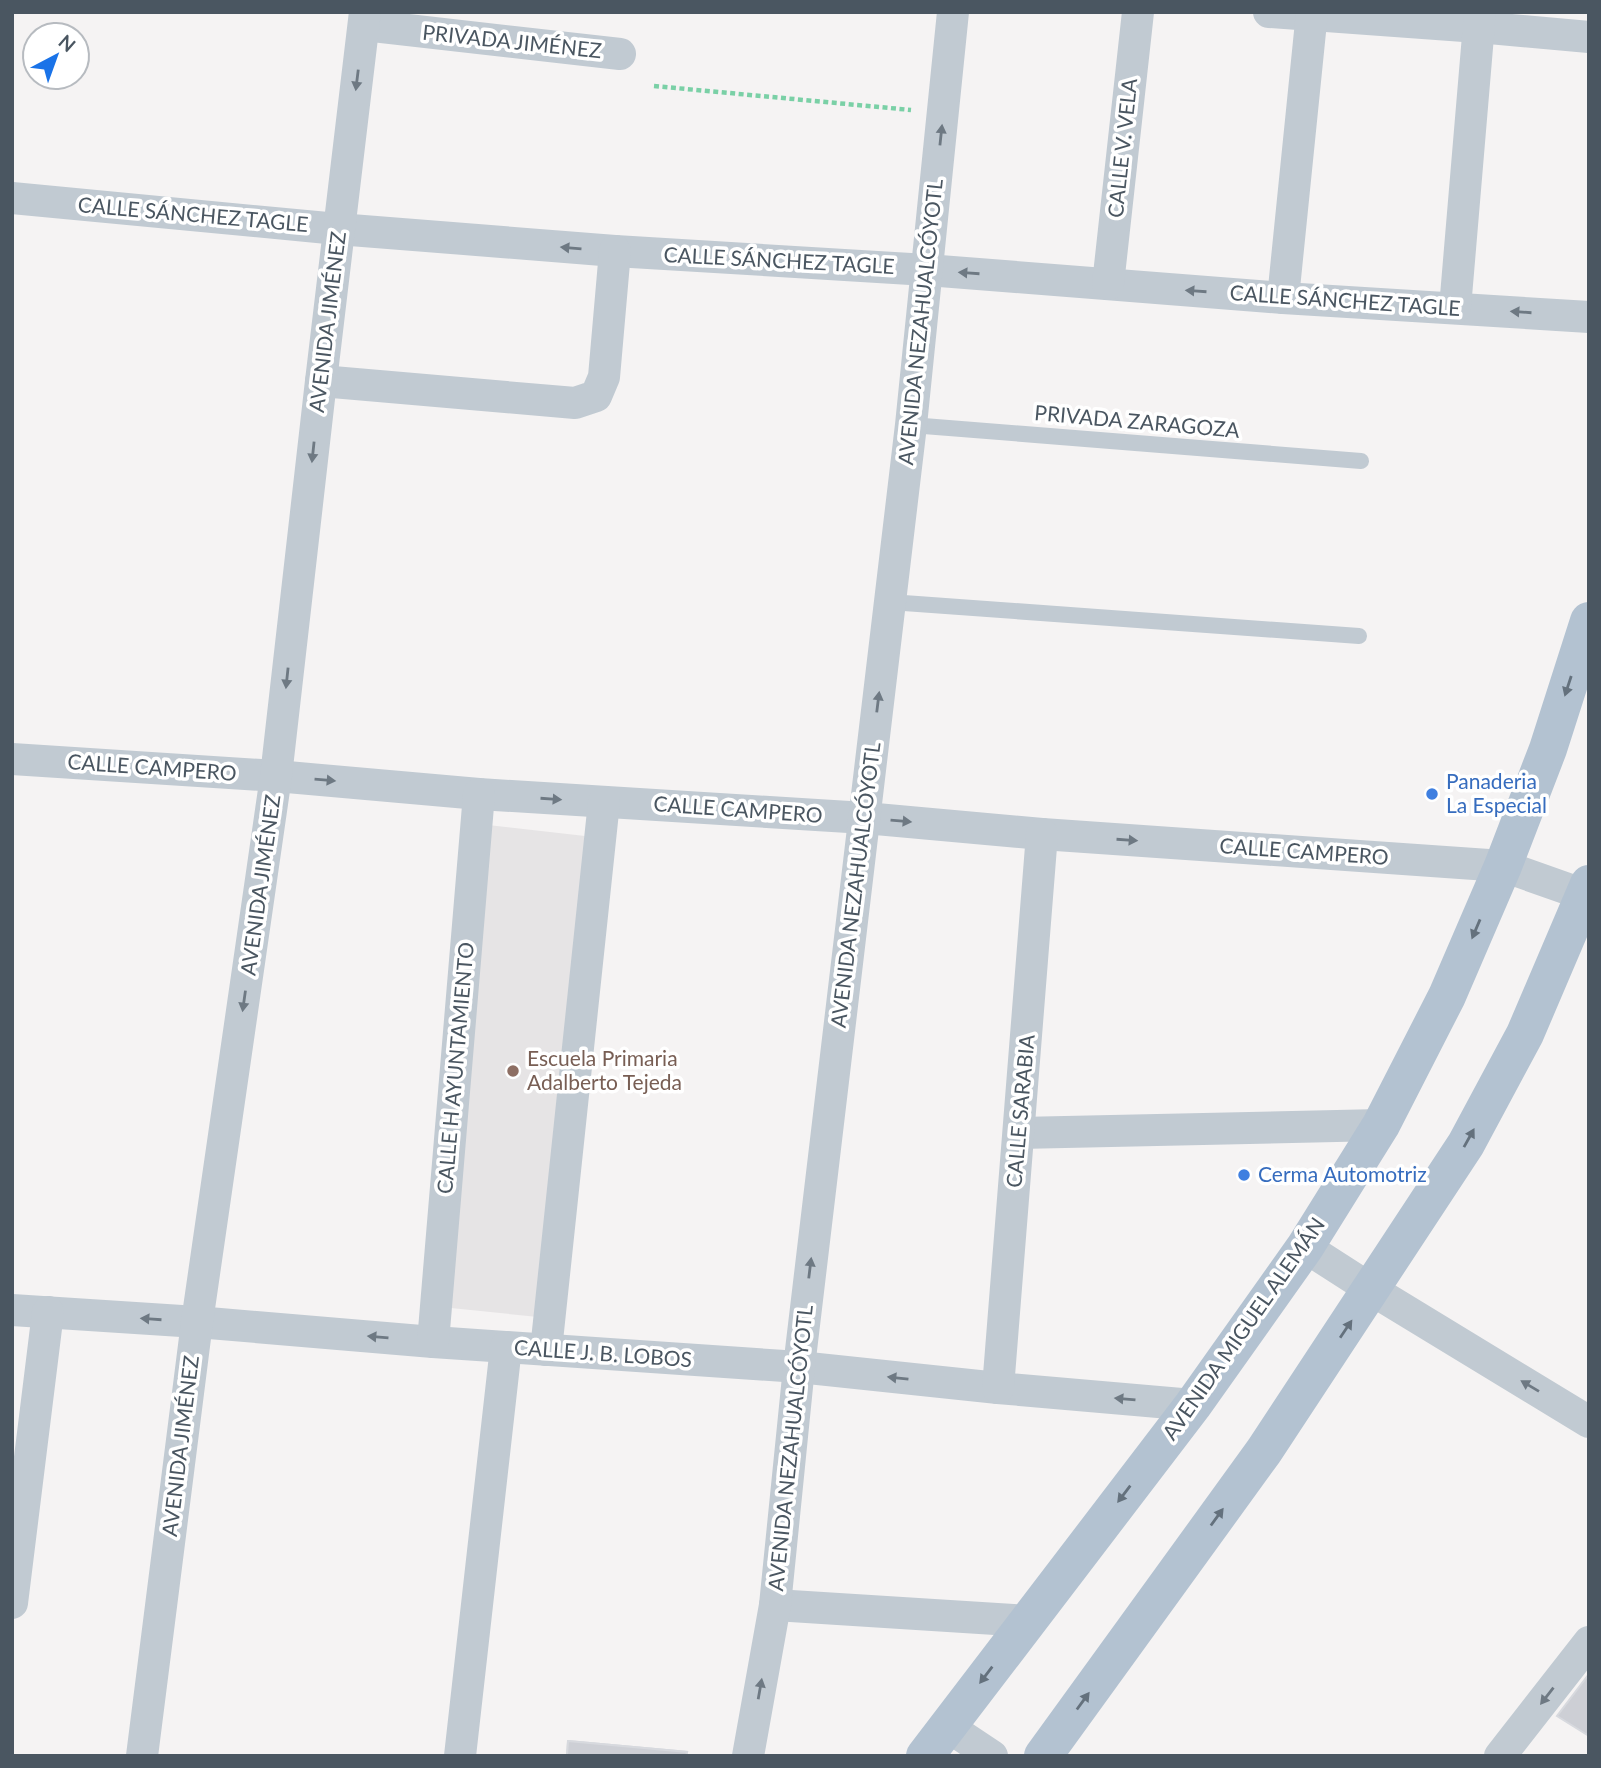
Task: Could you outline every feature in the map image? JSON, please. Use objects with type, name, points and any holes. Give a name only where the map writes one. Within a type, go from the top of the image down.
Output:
[{"type":"main road","name":"AVENIDA MIGUEL ALEMÁN","points":[[925,1756],[1193,1405],[1305,1247],[1381,1125],[1447,996],[1503,866],[1548,749],[1589,621]]},
{"type":"main road","points":[[1043,1756],[1264,1451],[1466,1144],[1525,1034],[1588,890]]},
{"type":"street","name":"AVENIDA NEZAHUALCÓYOTL","points":[[748,1756],[775,1605],[799,1367],[911,425],[953,12]]},
{"type":"street","name":"CALLE V. VELA","points":[[1108,284],[1138,12]]},
{"type":"street","points":[[1269,12],[1479,19],[1589,37]]},
{"type":"street","points":[[1283,298],[1312,14]]},
{"type":"street","name":"PRIVADA JIMÉNEZ","points":[[364,19],[620,54]]},
{"type":"street","name":"AVENIDA JIMÉNEZ","points":[[142,1756],[197,1322],[276,776],[364,19]]},
{"type":"street","points":[[1455,308],[1479,19]]},
{"type":"street","name":"CALLE SÁNCHEZ TAGLE","points":[[12,198],[338,229],[615,251],[927,270],[1283,298],[1589,317]]},
{"type":"street","points":[[321,381],[575,403],[596,397],[604,377],[615,251]]},
{"type":"street","name":"CALLE CAMPERO","points":[[12,759],[276,776],[479,794],[864,818],[1042,834],[1503,866],[1588,890]]},
{"type":"street","name":"CALLE H AYUNTAMIENTO","points":[[433,1342],[479,794]]},
{"type":"street","points":[[546,1350],[604,802]]},
{"type":"street","name":"CALLE SARABIA","points":[[998,1388],[1042,834]]},
{"type":"street","points":[[1019,1133],[1381,1125]]},
{"type":"street","points":[[1305,1247],[1589,1422]]},
{"type":"street","name":"CALLE J. B. LOBOS","points":[[12,1310],[799,1367],[1193,1405]]},
{"type":"street","points":[[12,1604],[48,1312]]},
{"type":"street","points":[[460,1756],[506,1347]]},
{"type":"street","points":[[775,1605],[1028,1621]]},
{"type":"street","points":[[1500,1756],[1589,1642]]},
{"type":"street","points":[[947,1726],[992,1756]]},
{"type":"lane","name":"PRIVADA ZARAGOZA","points":[[911,425],[1361,461]]},
{"type":"lane","points":[[890,602],[1359,636]]},
{"type":"path","points":[[654,86],[943,113]]},
{"type":"shaded area","name":"Escuela Primaria Adalberto Tejeda","points":[[488,825],[585,836],[538,1317],[441,1307]]},
{"type":"building","points":[[1589,1674],[1589,1736],[1557,1716]]},
{"type":"building","points":[[568,1741],[687,1752],[686,1756],[567,1756]]},
{"type":"building","points":[[568,1741],[687,1752],[686,1756],[567,1756]]},
{"type":"place","name":"Panaderia La Especial","points":[[1432,794]]},
{"type":"place","name":"Escuela Primaria Adalberto Tejeda","points":[[513,1071]]},
{"type":"place","name":"Cerma Automotriz","points":[[1244,1175]]}]
